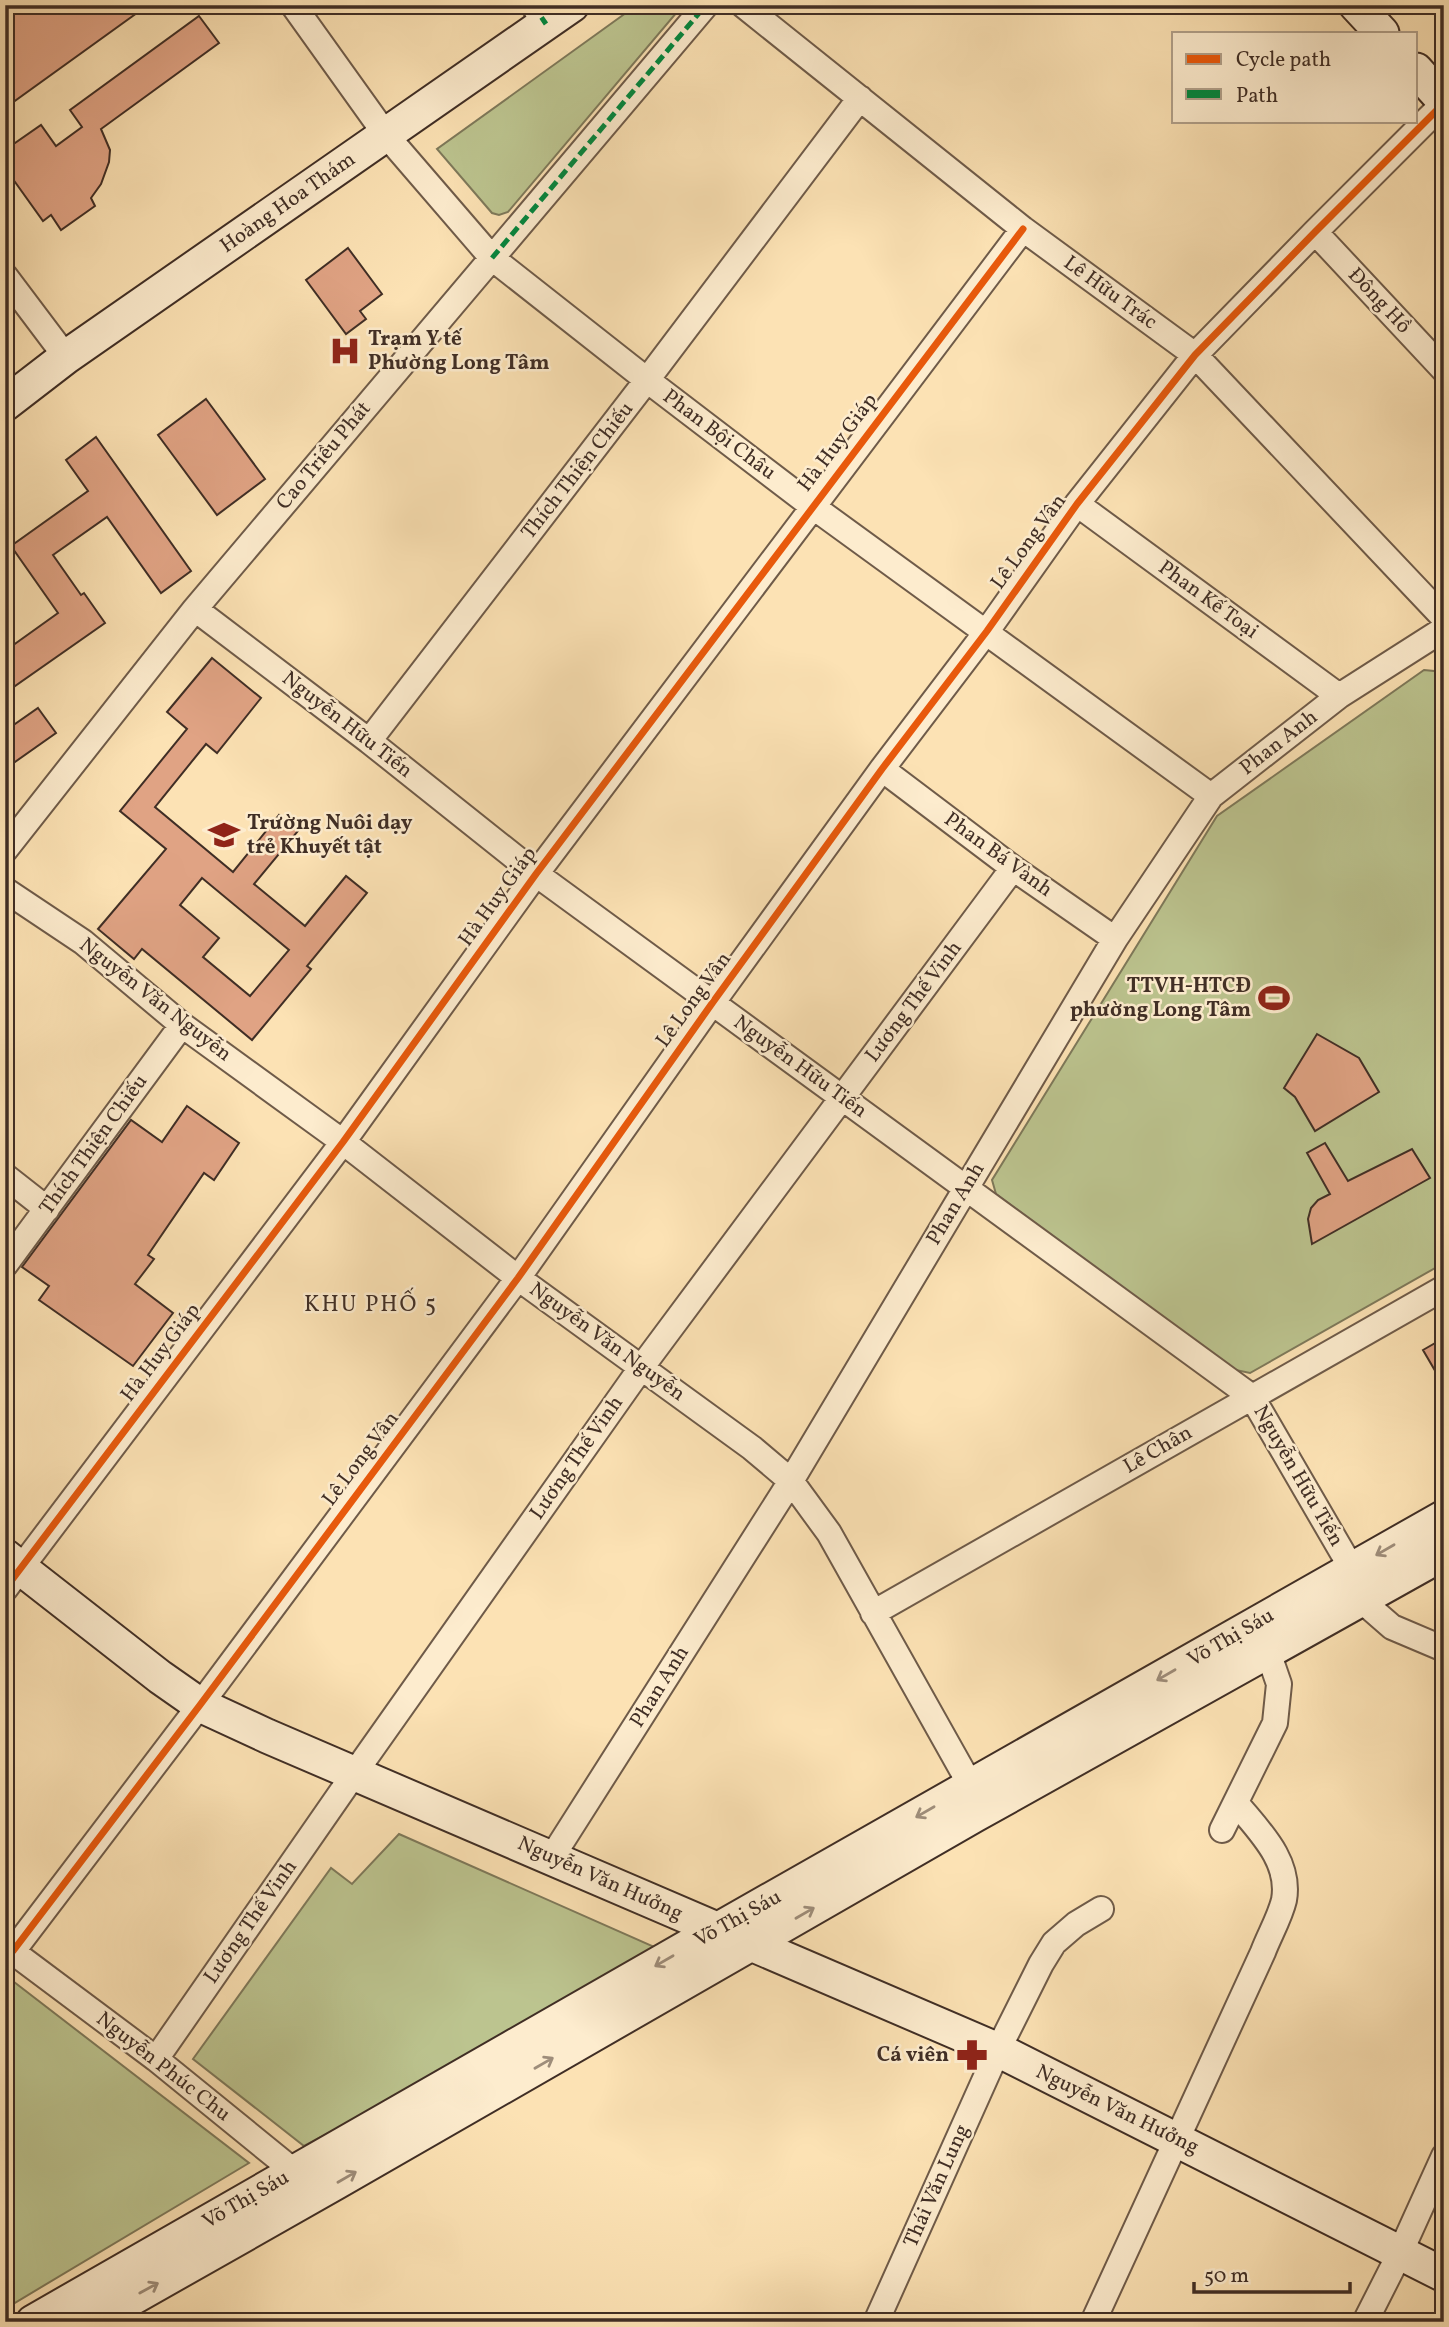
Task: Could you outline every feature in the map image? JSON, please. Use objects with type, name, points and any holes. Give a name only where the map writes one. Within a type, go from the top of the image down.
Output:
[{"type":"main road","points":[[1356,5],[1381,32]]},
{"type":"main road","name":"Hoàng Hoa Thám","points":[[5,404],[66,357],[386,135],[551,11]]},
{"type":"main road","points":[[1418,72],[1444,102]]},
{"type":"main road","name":"Võ Thị Sáu","points":[[33,2322],[302,2185],[750,1944],[1268,1652],[1444,1517]]},
{"type":"main road","name":"Võ Thị Sáu","points":[[90,2322],[302,2185],[717,1930],[971,1786],[1356,1585],[1444,1553]]},
{"type":"main road","name":"Nguyễn Văn Hưởng","points":[[10,1571],[200,1705],[998,2050],[1444,2275]]},
{"type":"street","name":"Phan Bội Châu","points":[[293,5],[386,135],[492,258],[812,506],[1211,796]]},
{"type":"street","name":"Cao Triều Phát","points":[[5,850],[195,609],[706,5]]},
{"type":"street","name":"Lê Hữu Trác","points":[[743,5],[1023,229],[1195,355],[1444,618]]},
{"type":"street","name":"Thích Thiện Chiếu","points":[[369,741],[648,380],[860,98]]},
{"type":"street","name":"Lê Long Vân","points":[[9,1948],[200,1705],[518,1278],[713,1002],[1077,505],[1195,355],[1444,102]]},
{"type":"street","name":"Hà Huy Giáp","points":[[10,1571],[343,1142],[536,874],[1023,229]]},
{"type":"street","name":"Đông Hồ","points":[[1315,232],[1444,370]]},
{"type":"street","points":[[5,275],[66,357]]},
{"type":"street","name":"Phan Kế Toại","points":[[1077,505],[1339,696]]},
{"type":"street","name":"Nguyễn Hữu Tiến","points":[[195,609],[369,741],[536,874],[1252,1397],[1356,1585],[1392,1627],[1444,1649]]},
{"type":"street","name":"Phan Anh","points":[[552,1857],[791,1481],[1115,939],[1211,796],[1339,696],[1444,629]]},
{"type":"street","name":"Phan Bá Vành","points":[[882,769],[1013,868],[1115,939]]},
{"type":"street","name":"Lương Thế Vinh","points":[[156,2059],[354,1773],[641,1368],[1013,868]]},
{"type":"street","name":"Nguyễn Văn Nguyễn","points":[[5,890],[83,943],[182,1025],[343,1142],[518,1278],[752,1448],[791,1481],[829,1533],[971,1786]]},
{"type":"street","name":"Thích Thiện Chiếu","points":[[5,1265],[182,1025]]},
{"type":"street","points":[[5,1176],[47,1209]]},
{"type":"street","name":"Lê Chân","points":[[873,1613],[1444,1288]]},
{"type":"street","points":[[1222,1830],[1275,1723],[1279,1684],[1268,1652]]},
{"type":"street","points":[[1093,2322],[1284,1900],[1283,1875],[1277,1853],[1237,1804]]},
{"type":"street","name":"Thái Văn Lung","points":[[876,2322],[998,2050],[1054,1943],[1076,1924],[1101,1909]]},
{"type":"street","name":"Nguyễn Phúc Chu","points":[[9,1948],[156,2059],[302,2185]]},
{"type":"street","points":[[1365,2322],[1444,2156]]},
{"type":"green space","points":[[637,5],[683,5],[508,212],[499,215],[492,213],[437,149]]},
{"type":"green space","name":"TTVH-HTCĐ phường Long Tâm","points":[[1424,670],[1444,672],[1444,1263],[1250,1373],[1231,1369],[996,1194],[992,1180],[1217,816]]},
{"type":"green space","points":[[399,1834],[668,1953],[304,2146],[193,2059],[331,1868],[352,1884]]},
{"type":"green space","points":[[5,1975],[249,2163],[13,2304],[5,2299]]},
{"type":"building","points":[[5,5],[148,5],[5,108]]},
{"type":"building","points":[[199,16],[219,43],[101,129],[110,150],[109,162],[101,184],[91,198],[95,206],[61,230],[51,215],[43,221],[5,168],[5,150],[41,125],[56,146],[82,127],[70,110]]},
{"type":"building","points":[[348,248],[382,294],[360,311],[366,319],[346,334],[306,280]]},
{"type":"building","points":[[206,399],[265,479],[217,515],[158,435]]},
{"type":"building","points":[[96,437],[191,571],[161,593],[107,517],[53,555],[105,623],[5,693],[5,651],[58,613],[11,546],[88,491],[66,460]]},
{"type":"building","points":[[212,658],[261,698],[217,753],[206,744],[155,807],[233,872],[279,815],[298,831],[254,884],[305,926],[346,876],[367,893],[307,966],[311,969],[252,1040],[142,949],[134,959],[98,929],[166,849],[120,811],[187,729],[167,712]],"holes":[[[202,878],[289,950],[250,996],[203,957],[219,938],[180,905]]]},
{"type":"building","points":[[38,708],[56,733],[5,769],[5,731]]},
{"type":"building","points":[[1317,1034],[1359,1058],[1379,1092],[1315,1131],[1295,1097],[1284,1088]]},
{"type":"building","points":[[187,1106],[239,1143],[214,1180],[204,1173],[148,1255],[154,1259],[135,1284],[173,1313],[133,1366],[39,1300],[49,1286],[22,1267],[131,1120],[162,1142]]},
{"type":"building","points":[[1325,1143],[1348,1181],[1412,1149],[1430,1178],[1312,1244],[1308,1219],[1311,1208],[1318,1200],[1330,1194],[1307,1153]]},
{"type":"building","points":[[1444,1338],[1444,1386],[1423,1350]]},
{"type":"marked path","points":[[533,5],[546,24]]},
{"type":"marked path","points":[[492,258],[706,5]]},
{"type":"cycle path","points":[[13,1951],[518,1278],[713,1002],[882,769],[987,631],[1077,504],[1195,355],[1444,103]]},
{"type":"cycle path","points":[[5,1589],[343,1142],[536,874],[1023,229]]},
{"type":"place","name":"Trạm Y tế Phường Long Tâm","points":[[345,351]]},
{"type":"place","name":"Trường Nuôi dạy trẻ Khuyết tật","points":[[224,835]]},
{"type":"place","name":"TTVH-HTCĐ phường Long Tâm","points":[[1274,998]]},
{"type":"place","name":"Cá viên","points":[[972,2055]]},
{"type":"district","name":"KHU PHỐ 5","points":[[371,1305]]}]
